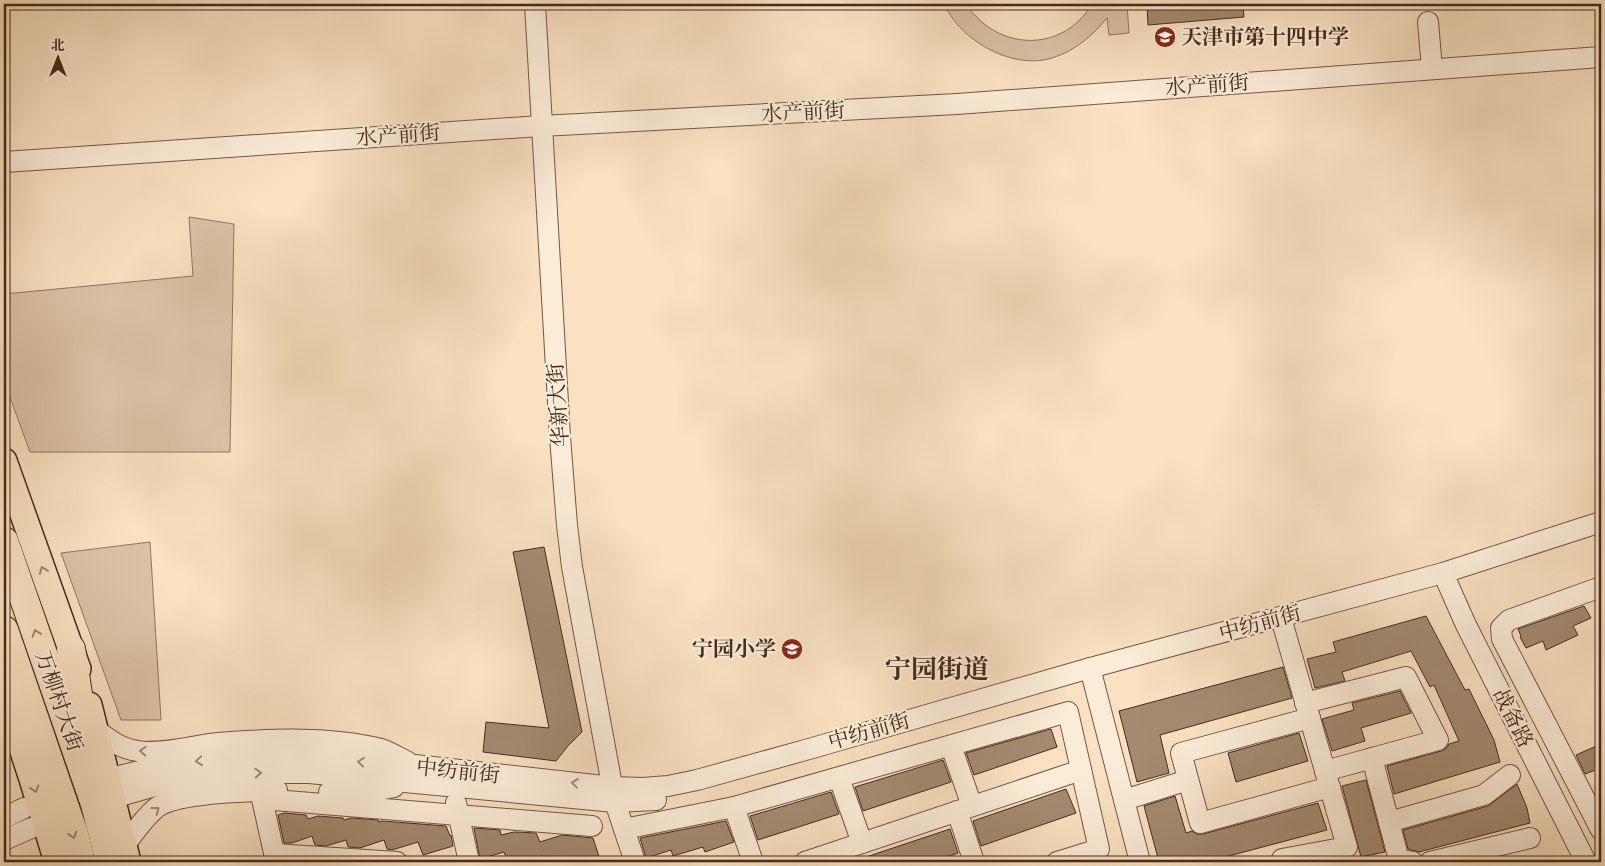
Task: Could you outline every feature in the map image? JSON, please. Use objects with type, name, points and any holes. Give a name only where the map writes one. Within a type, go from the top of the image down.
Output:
[{"type":"highway","name":"万柳村大街","points":[[4,541],[94,804],[121,857]]},
{"type":"highway","name":"万柳村大街","points":[[4,630],[65,807],[81,862]]},
{"type":"highway","points":[[71,649],[94,804]]},
{"type":"main road","points":[[4,462],[86,692],[121,857]]},
{"type":"main road","points":[[4,683],[65,807]]},
{"type":"main road","points":[[4,693],[57,862]]},
{"type":"street","name":"华新大街","points":[[535,4],[559,427],[567,525],[572,567],[614,794],[635,862]]},
{"type":"street","points":[[1428,22],[1432,68]]},
{"type":"street","name":"水产前街","points":[[4,162],[541,126],[957,104],[1601,57]]},
{"type":"street","name":"中纺前街","points":[[122,785],[173,764],[250,756],[287,755],[389,765],[413,774],[614,794],[659,787],[697,780],[1445,579],[1601,522]]},
{"type":"street","points":[[1445,579],[1484,574],[1601,536]]},
{"type":"street","name":"战备路","points":[[1445,579],[1586,862]]},
{"type":"street","points":[[1601,587],[1509,620],[1501,628],[1502,639],[1601,830]]},
{"type":"street","points":[[1282,623],[1347,847],[1282,859]]},
{"type":"street","points":[[1091,675],[1140,862]]},
{"type":"street","points":[[1406,677],[1438,740],[1372,758],[1327,779],[1200,823],[1181,753],[1308,710],[1406,677]]},
{"type":"street","points":[[624,829],[734,807],[1068,712],[1099,849],[1057,862]]},
{"type":"street","points":[[95,729],[114,743],[139,752],[218,743],[292,739],[354,744],[383,750],[413,774],[452,787],[614,794]]},
{"type":"street","points":[[951,746],[974,862]]},
{"type":"street","points":[[1372,758],[1399,860],[1413,862]]},
{"type":"street","points":[[809,862],[1081,770]]},
{"type":"street","points":[[121,857],[142,823],[158,807],[180,799],[217,793],[280,790],[356,793],[378,791],[413,774]]},
{"type":"street","points":[[1389,822],[1484,795],[1510,775]]},
{"type":"street","points":[[839,778],[862,843]]},
{"type":"street","points":[[1124,800],[1188,780]]},
{"type":"street","points":[[452,787],[469,862]]},
{"type":"street","points":[[397,862],[275,858],[262,799],[592,826]]},
{"type":"street","points":[[734,807],[753,862]]},
{"type":"street","points":[[4,818],[24,808]]},
{"type":"street","points":[[4,840],[31,828]]},
{"type":"street","points":[[1430,862],[1530,838]]},
{"type":"shaded area","points":[[944,4],[966,4],[979,20],[995,31],[1012,38],[1029,40],[1047,38],[1064,32],[1079,20],[1092,4],[1127,4],[1129,33],[1109,35],[1107,18],[1082,42],[1060,55],[1040,60],[1014,59],[1001,55],[978,43],[954,21]]},
{"type":"shaded area","points":[[189,217],[234,224],[230,452],[30,452],[4,381],[4,294],[193,276]]},
{"type":"shaded area","points":[[150,542],[161,720],[121,720],[61,553]]},
{"type":"building","points":[[1147,4],[1243,4],[1244,17],[1148,25]]},
{"type":"building","points":[[544,547],[582,732],[556,761],[483,752],[486,722],[549,728],[513,552]]},
{"type":"building","points":[[1584,606],[1591,618],[1573,626],[1578,635],[1546,650],[1543,641],[1526,648],[1518,629]]},
{"type":"building","points":[[1426,616],[1465,690],[1469,689],[1494,740],[1500,762],[1394,794],[1387,766],[1441,751],[1447,748],[1449,744],[1459,741],[1434,685],[1430,687],[1411,651],[1342,672],[1345,681],[1315,688],[1307,659],[1336,652],[1333,642]]},
{"type":"building","points":[[1283,667],[1292,698],[1160,735],[1169,773],[1137,782],[1119,711]]},
{"type":"building","points":[[1400,691],[1411,713],[1361,728],[1365,741],[1332,751],[1322,719],[1354,710],[1352,703]]},
{"type":"building","points":[[1051,729],[1057,747],[974,775],[966,753]]},
{"type":"building","points":[[1299,733],[1308,761],[1236,782],[1228,753]]},
{"type":"building","points":[[1601,744],[1601,768],[1585,774],[1576,755]]},
{"type":"building","points":[[943,760],[951,782],[863,811],[855,787]]},
{"type":"building","points":[[1366,780],[1385,852],[1361,857],[1342,786]]},
{"type":"building","points":[[1517,784],[1527,808],[1530,823],[1419,852],[1408,849],[1403,830],[1488,806]]},
{"type":"building","points":[[1066,789],[1076,813],[981,846],[973,821]]},
{"type":"building","points":[[831,792],[839,814],[758,840],[750,816]]},
{"type":"building","points":[[1175,796],[1186,833],[1192,831],[1197,834],[1203,834],[1318,803],[1327,830],[1206,862],[1159,862],[1144,806]]},
{"type":"building","points":[[284,813],[306,815],[308,819],[318,816],[343,818],[344,820],[351,818],[378,820],[379,822],[446,826],[451,835],[453,846],[423,855],[418,842],[392,850],[387,849],[384,840],[360,848],[348,847],[346,840],[326,846],[315,845],[312,836],[292,843],[284,843],[278,815]]},
{"type":"building","points":[[726,821],[734,842],[705,852],[703,847],[673,856],[671,850],[646,858],[640,838]]},
{"type":"building","points":[[474,828],[500,830],[501,835],[514,832],[536,833],[540,842],[562,835],[593,838],[600,860],[591,862],[544,862],[542,856],[519,862],[508,862],[504,852],[480,859]]},
{"type":"building","points":[[950,829],[958,853],[933,862],[858,862],[857,860]]},
{"type":"place","name":"天津市第十四中学","points":[[1165,37]]},
{"type":"place","name":"宁园小学","points":[[792,649]]},
{"type":"district","name":"宁园街道","points":[[937,669]]}]
